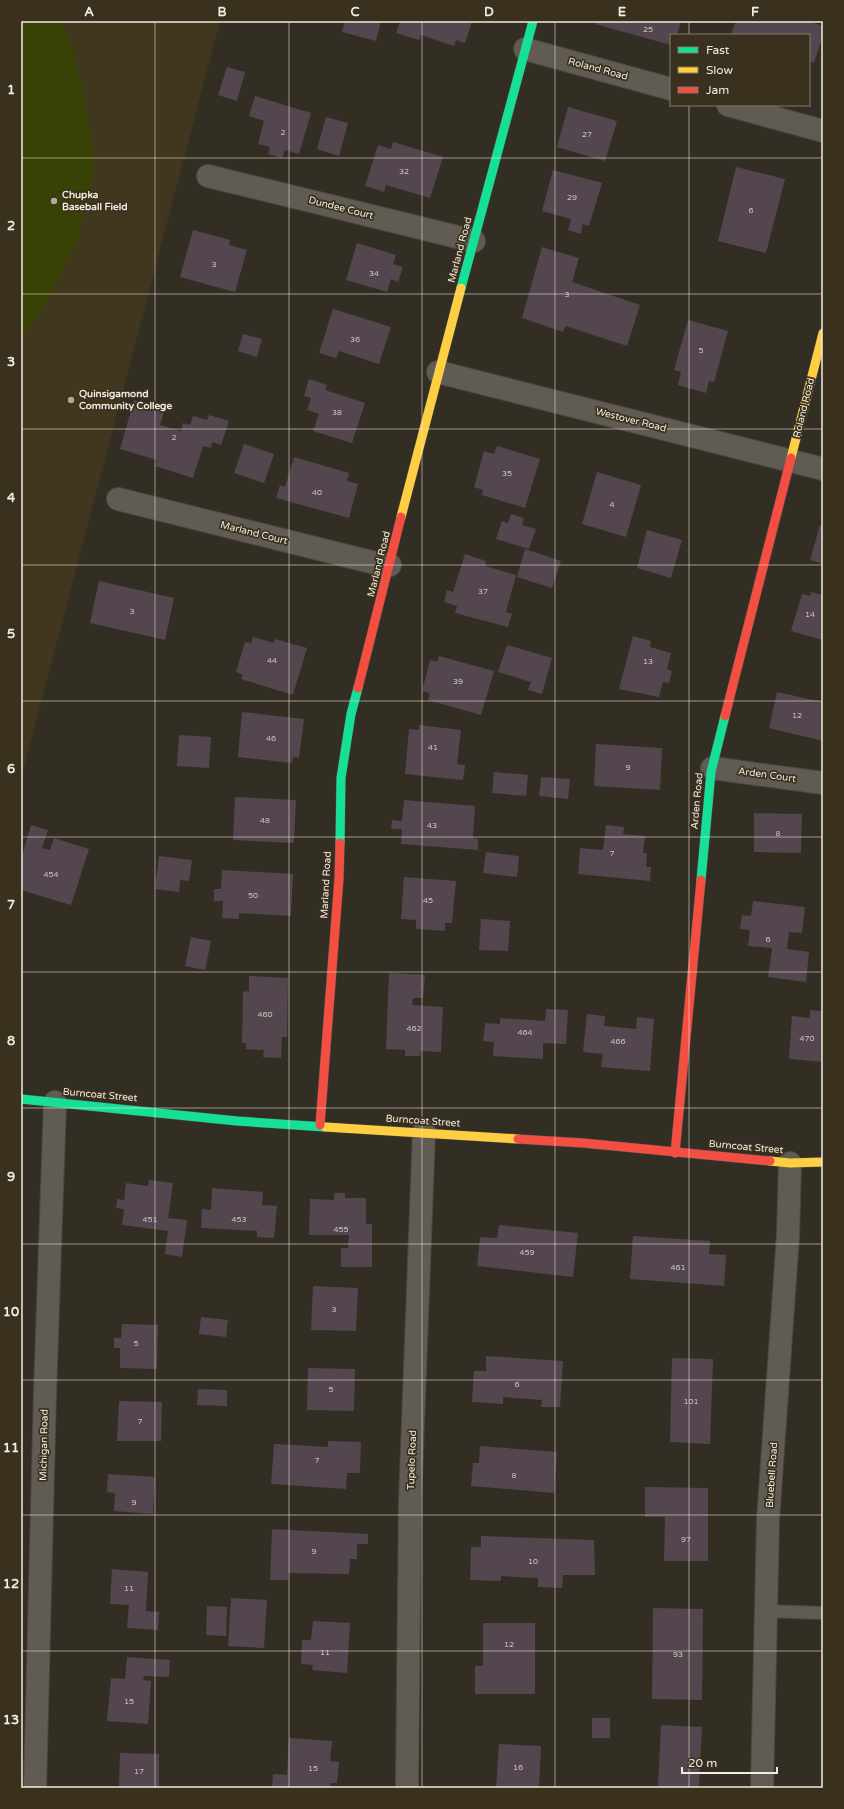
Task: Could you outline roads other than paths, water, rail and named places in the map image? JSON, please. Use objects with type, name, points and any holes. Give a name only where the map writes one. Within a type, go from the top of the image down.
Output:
[{"type":"street","name":"Marland Road","points":[[320,1125],[338,878],[341,778],[351,714],[438,372],[533,21]]},
{"type":"street","name":"Roland Road","points":[[525,49],[670,89]]},
{"type":"street","points":[[732,106],[823,131]]},
{"type":"street","name":"Dundee Court","points":[[208,176],[474,241]]},
{"type":"street","name":"Roland Road","points":[[791,460],[823,333]]},
{"type":"street","name":"Westover Road","points":[[438,372],[823,469]]},
{"type":"street","name":"Arden Road","points":[[675,1153],[689,1021],[712,768],[791,460]]},
{"type":"street","name":"Marland Court","points":[[118,499],[387,566],[390,565]]},
{"type":"street","name":"Arden Court","points":[[712,768],[823,783]]},
{"type":"street","name":"Burncoat Street","points":[[21,1099],[237,1121],[320,1125],[583,1143],[675,1153],[790,1162],[823,1162]]},
{"type":"street","name":"Michigan Road","points":[[35,1788],[45,1392],[55,1102]]},
{"type":"street","name":"Tupelo Road","points":[[406,1788],[410,1502],[424,1132]]},
{"type":"street","name":"Bluebell Road","points":[[762,1788],[768,1520],[788,1236],[790,1162]]},
{"type":"lane","points":[[766,1611],[823,1613]]},
{"type":"place","name":"Chupka Baseball Field","points":[[54,201]]},
{"type":"place","name":"Quinsigamond Community College","points":[[71,400]]}]
